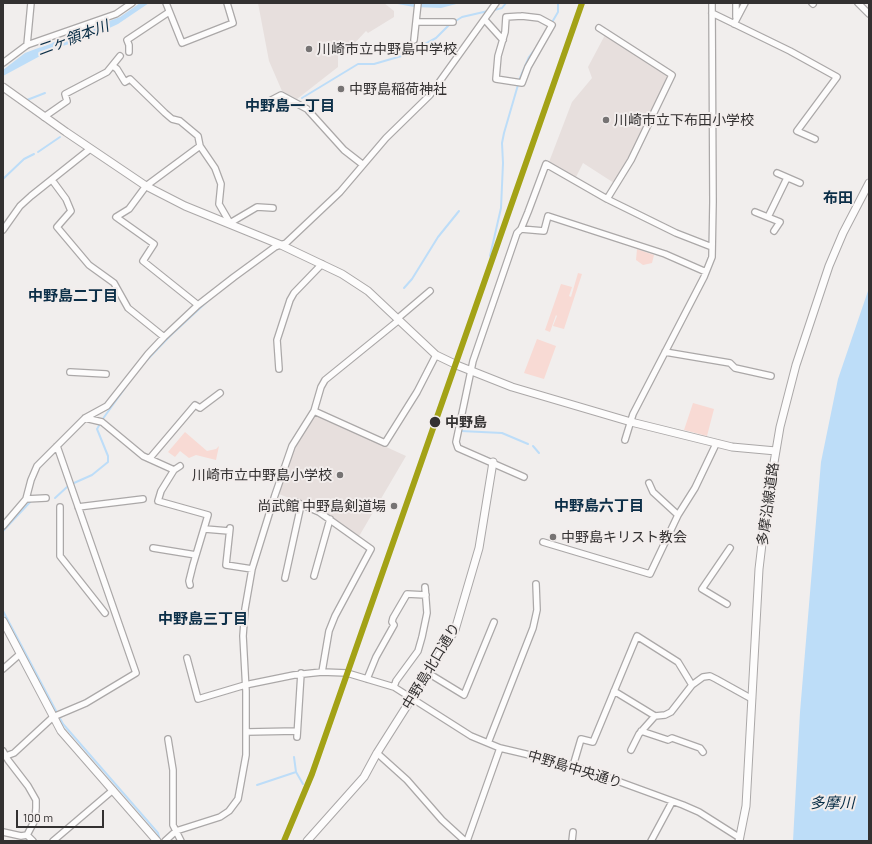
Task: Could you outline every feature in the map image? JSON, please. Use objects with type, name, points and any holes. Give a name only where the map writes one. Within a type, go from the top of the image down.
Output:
[{"type":"street","points":[[27,45],[31,3]]},
{"type":"street","points":[[3,63],[27,45],[116,14],[132,3]]},
{"type":"street","points":[[166,3],[182,43],[234,23],[227,3]]},
{"type":"street","points":[[414,40],[418,3]]},
{"type":"street","points":[[3,526],[26,499],[31,480],[37,466],[85,418],[107,406],[139,364],[164,337],[198,306],[275,247],[286,243],[340,192],[362,164],[401,123],[425,101],[496,3]]},
{"type":"street","points":[[625,440],[631,422],[706,272],[712,257],[712,3]]},
{"type":"street","points":[[734,24],[736,17],[736,3]]},
{"type":"street","points":[[736,17],[745,3]]},
{"type":"street","points":[[858,3],[869,14]]},
{"type":"street","points":[[129,52],[127,40],[169,12]]},
{"type":"street","points":[[712,13],[790,51],[837,77],[797,131],[815,138]]},
{"type":"street","points":[[532,16],[552,25],[528,67],[522,83],[496,79],[498,56],[503,40],[506,17],[532,16]]},
{"type":"street","points":[[485,20],[503,40]]},
{"type":"street","points":[[416,22],[453,22]]},
{"type":"street","points":[[599,28],[672,75],[631,160],[607,198]]},
{"type":"street","points":[[44,117],[67,101],[64,94],[107,72],[120,56]]},
{"type":"street","points":[[113,66],[117,69],[125,82],[130,79],[172,119],[180,121],[198,136],[200,146],[215,168],[219,178],[221,184],[219,204],[230,223]]},
{"type":"street","points":[[3,86],[44,117],[146,186],[185,206],[281,245],[356,282],[436,355],[472,372],[512,387],[631,422],[716,444],[776,451]]},
{"type":"street","points":[[260,106],[281,95],[307,109],[344,150],[362,164]]},
{"type":"street","points":[[198,306],[144,261],[154,244],[116,217],[129,209],[146,186],[200,146]]},
{"type":"street","points":[[3,230],[20,206],[90,149]]},
{"type":"street","points":[[524,477],[493,462],[458,448],[456,442],[458,423],[464,409],[474,361],[514,241],[517,233],[521,229],[546,164],[607,198],[676,233],[712,247]]},
{"type":"street","points":[[777,173],[800,183]]},
{"type":"street","points":[[768,217],[787,178]]},
{"type":"street","points":[[52,180],[66,199],[71,211],[58,227],[89,265],[114,283],[128,308],[164,337]]},
{"type":"street","name":"多摩沿線道路","points":[[740,840],[746,806],[759,570],[766,510],[776,451],[796,365],[819,294],[843,233],[869,183]]},
{"type":"street","points":[[230,223],[257,207],[273,208]]},
{"type":"street","points":[[755,212],[780,222],[774,231]]},
{"type":"street","points":[[521,229],[544,231],[548,216],[665,254],[706,272]]},
{"type":"street","points":[[279,369],[277,340],[290,300],[294,293],[322,264]]},
{"type":"street","points":[[165,841],[176,831],[220,817],[235,804],[239,794],[246,755],[247,732],[244,619],[252,569],[292,446],[314,411],[321,387],[325,380],[398,320],[430,291]]},
{"type":"street","points":[[665,352],[730,363],[735,368],[771,376]]},
{"type":"street","points":[[314,411],[385,443],[417,392],[436,355]]},
{"type":"street","points":[[70,372],[106,374]]},
{"type":"street","points":[[150,458],[195,405],[200,408],[220,393]]},
{"type":"street","points":[[85,418],[102,422],[143,456],[174,470]]},
{"type":"street","points":[[543,542],[650,574],[678,514],[695,488],[716,444]]},
{"type":"street","points":[[5,757],[14,753],[53,717],[86,703],[136,673],[57,446]]},
{"type":"street","name":"中野島北口通り","points":[[307,841],[364,777],[377,753],[428,673],[459,620],[479,548],[493,462]]},
{"type":"street","points":[[180,466],[174,470],[161,491],[158,502],[208,515],[190,576],[190,585]]},
{"type":"street","points":[[649,483],[653,492],[678,514]]},
{"type":"street","points":[[26,499],[46,498]]},
{"type":"street","points":[[78,507],[143,499]]},
{"type":"street","points":[[285,578],[290,546],[296,532],[298,504],[330,519],[371,549],[335,616],[329,631],[322,672]]},
{"type":"street","points":[[60,507],[60,556],[104,613]]},
{"type":"street","points":[[314,576],[330,519]]},
{"type":"street","points":[[205,529],[230,530],[226,565],[252,569]]},
{"type":"street","points":[[153,548],[196,555]]},
{"type":"street","points":[[727,604],[702,589],[730,548]]},
{"type":"street","points":[[488,743],[505,694],[517,670],[533,628],[537,610],[536,584]]},
{"type":"street","points":[[394,687],[396,681],[418,651],[426,622],[425,587]]},
{"type":"street","points":[[367,678],[376,657],[394,625],[392,622],[393,618],[407,594],[426,595]]},
{"type":"street","points":[[3,621],[61,731],[157,841]]},
{"type":"street","points":[[428,673],[464,695],[494,622]]},
{"type":"street","points":[[573,766],[581,739],[593,742],[637,636],[678,662],[692,685]]},
{"type":"street","points":[[3,669],[20,654]]},
{"type":"street","name":"中野島中央通り","points":[[187,658],[198,699],[245,685],[300,673],[339,672],[367,678],[394,687],[458,729],[488,743],[500,748],[573,766],[699,812],[740,840]]},
{"type":"street","points":[[247,732],[297,734],[300,673]]},
{"type":"street","points":[[614,691],[655,716],[665,715],[671,712],[692,685],[703,677],[710,676],[752,699]]},
{"type":"street","points":[[631,750],[641,731],[655,716]]},
{"type":"street","points":[[641,731],[668,740],[672,738],[700,748],[703,752]]},
{"type":"street","points":[[168,739],[173,770],[173,825],[181,841]]},
{"type":"street","points":[[377,753],[407,780],[442,820],[466,841],[500,748]]},
{"type":"street","points":[[3,751],[5,757],[28,786],[36,800],[35,820],[27,835]]},
{"type":"street","points":[[53,841],[113,790]]},
{"type":"street","points":[[651,841],[672,802]]},
{"type":"street","points":[[3,832],[21,836],[27,835]]},
{"type":"street","points":[[572,841],[573,832]]},
{"type":"street","points":[[27,835],[33,841]]},
{"type":"shaded area","name":"川崎市立中野島中学校","points":[[258,3],[384,3],[394,11],[394,17],[368,33],[366,31],[352,46],[351,54],[338,52],[338,67],[297,99],[282,91],[269,61]]},
{"type":"shaded area","name":"川崎市立下布田小学校","points":[[605,35],[667,74],[668,78],[629,158],[614,183],[583,163],[576,177],[549,162],[572,102],[592,78],[588,67]]},
{"type":"shaded area","points":[[637,249],[654,255],[652,263],[643,265],[636,260]]},
{"type":"shaded area","points":[[578,273],[582,274],[564,329],[553,326],[557,316],[556,315],[550,332],[545,330],[561,284],[572,287],[569,296],[571,297]]},
{"type":"shaded area","points":[[537,339],[556,346],[544,379],[524,373]]},
{"type":"shaded area","points":[[693,403],[714,409],[707,436],[684,430]]},
{"type":"shaded area","name":"川崎市立中野島小学校","points":[[314,414],[406,456],[358,538],[326,513],[279,494],[294,448]]},
{"type":"shaded area","points":[[185,432],[207,451],[216,449],[219,446],[216,460],[196,455],[189,458],[180,451],[175,457],[168,452]]},
{"type":"water","name":"二ヶ領本川","points":[[140,3],[149,3],[118,24],[88,38],[53,49],[3,76],[3,70],[25,53],[120,17]]},
{"type":"water","points":[[392,3],[460,3],[441,8],[414,7]]},
{"type":"water","name":"多摩川","points":[[869,288],[869,841],[793,841],[800,712],[821,462],[838,379]]},
{"type":"waterway","points":[[494,10],[502,8],[506,3]]},
{"type":"waterway","points":[[551,24],[558,12],[558,3]]},
{"type":"waterway","points":[[454,22],[462,17],[488,11]]},
{"type":"waterway","points":[[302,98],[358,64],[374,64],[405,55],[436,38],[450,24]]},
{"type":"waterway","points":[[490,256],[501,208],[503,163],[502,143],[504,133],[520,78],[529,57],[536,48]]},
{"type":"waterway","points":[[27,100],[45,93]]},
{"type":"waterway","points":[[38,152],[60,137]]},
{"type":"waterway","points":[[3,179],[24,159],[34,154]]},
{"type":"waterway","points":[[404,288],[412,279],[438,237],[459,211]]},
{"type":"waterway","points":[[146,361],[170,336],[212,297]]},
{"type":"waterway","points":[[102,420],[125,388]]},
{"type":"waterway","points":[[74,483],[92,475],[108,462],[108,456],[97,429],[100,424]]},
{"type":"waterway","points":[[461,431],[502,433],[528,444]]},
{"type":"waterway","points":[[533,446],[539,453]]},
{"type":"waterway","points":[[55,498],[67,487]]},
{"type":"waterway","points":[[3,531],[31,501]]},
{"type":"waterway","points":[[3,611],[63,724],[158,833],[160,841]]},
{"type":"waterway","points":[[294,757],[296,772],[303,784]]},
{"type":"waterway","points":[[257,785],[296,772]]},
{"type":"transit line","points":[[284,841],[312,774],[582,3]]},
{"type":"place","name":"川崎市立中野島中学校","points":[[309,49]]},
{"type":"place","name":"中野島稲荷神社","points":[[341,89]]},
{"type":"place","name":"川崎市立下布田小学校","points":[[606,120]]},
{"type":"place","name":"中野島","points":[[435,422]]},
{"type":"place","name":"川崎市立中野島小学校","points":[[340,475]]},
{"type":"place","name":"尚武館 中野島剣道場","points":[[394,506]]},
{"type":"place","name":"中野島キリスト教会","points":[[553,537]]},
{"type":"district","name":"中野島一丁目","points":[[290,106]]},
{"type":"district","name":"布田","points":[[838,198]]},
{"type":"district","name":"中野島二丁目","points":[[73,296]]},
{"type":"district","name":"中野島六丁目","points":[[599,506]]},
{"type":"district","name":"中野島三丁目","points":[[203,619]]}]
